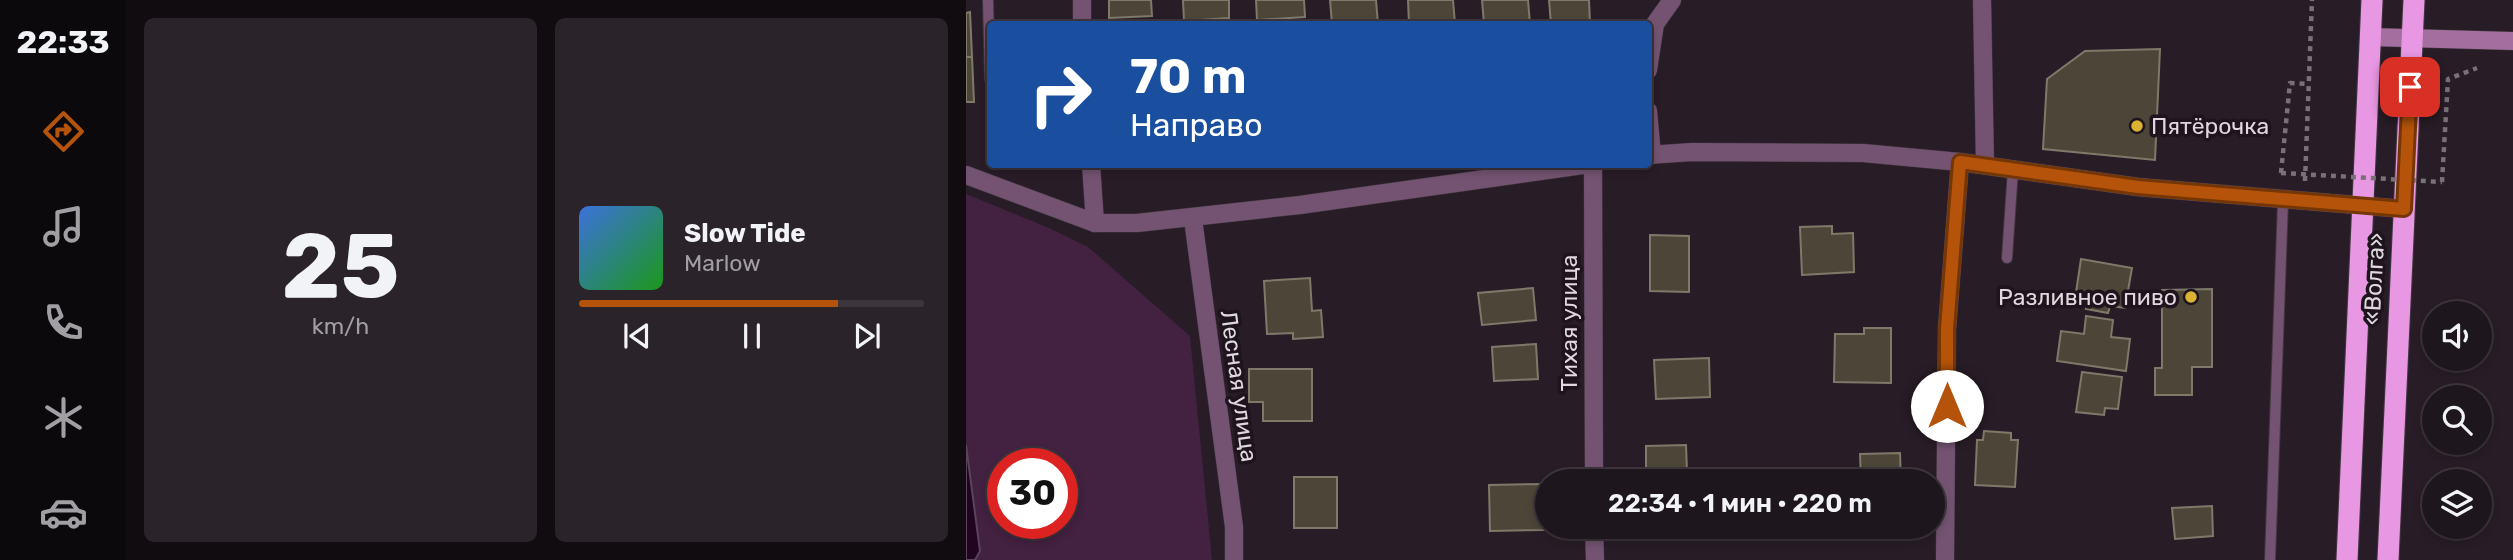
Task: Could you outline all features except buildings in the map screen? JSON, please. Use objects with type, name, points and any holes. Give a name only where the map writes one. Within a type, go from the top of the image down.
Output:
[{"type":"highway","name":"«Волга»","points":[[2347,560],[2372,0]]},
{"type":"highway","name":"«Волга»","points":[[2388,560],[2414,0]]},
{"type":"street","points":[[1082,0],[1082,21]]},
{"type":"street","points":[[1652,43],[1655,24],[1672,0]]},
{"type":"street","points":[[1982,0],[1985,165]]},
{"type":"street","points":[[2370,37],[2513,41]]},
{"type":"street","points":[[1652,155],[1692,152],[1863,153],[1985,165],[2138,187],[2404,209]]},
{"type":"street","points":[[1945,560],[1947,329],[1960,162]]},
{"type":"street","points":[[1091,168],[1095,223]]},
{"type":"street","points":[[966,175],[1095,223],[1137,223],[1193,219],[1562,168]]},
{"type":"street","name":"Тихая улица","points":[[1591,168],[1594,469]]},
{"type":"street","name":"Лесная улица","points":[[1193,219],[1234,527],[1234,560]]},
{"type":"street","points":[[1594,539],[1595,560]]},
{"type":"lane","points":[[988,0],[989,21]]},
{"type":"lane","points":[[2007,258],[2013,169]]},
{"type":"lane","points":[[2270,560],[2283,201]]},
{"type":"path","points":[[2304,188],[2312,0]]},
{"type":"path","points":[[2309,84],[2290,83],[2281,173],[2442,182],[2448,79],[2477,68]]},
{"type":"shaded area","points":[[966,194],[1088,247],[1190,336],[1212,560],[975,560],[980,550],[966,445]]},
{"type":"shaded area","points":[[966,445],[980,551],[975,560],[966,560]]},
{"type":"place","name":"Пятёрочка","points":[[2137,126]]},
{"type":"place","name":"Разливное пиво","points":[[2191,297]]},
{"type":"route","points":[[1947,406],[1947,329],[1960,162],[2138,187],[2404,209],[2410,87]]}]
